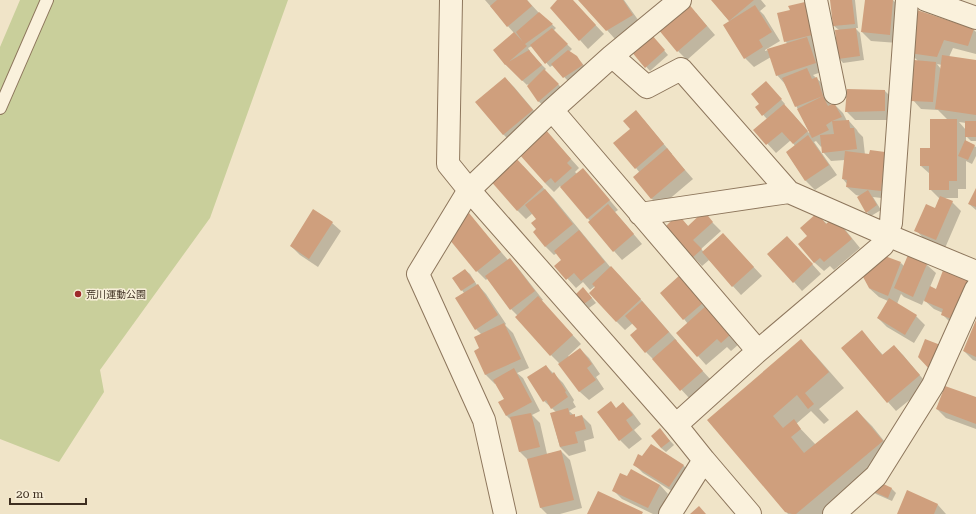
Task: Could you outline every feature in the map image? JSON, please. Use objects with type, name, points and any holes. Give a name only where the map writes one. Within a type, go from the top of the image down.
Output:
[{"type":"street","points":[[451,0],[448,164],[469,190],[676,425],[750,514]]},
{"type":"street","points":[[505,514],[484,420],[418,274],[469,190],[552,110],[612,56],[680,0]]},
{"type":"street","points":[[816,0],[835,93]]},
{"type":"street","points":[[676,425],[758,351],[882,245],[891,224],[907,0]]},
{"type":"street","points":[[926,0],[976,18]]},
{"type":"street","points":[[612,56],[648,87],[681,69],[789,192],[886,235],[976,272]]},
{"type":"street","points":[[552,110],[758,351]]},
{"type":"street","points":[[640,214],[789,192]]},
{"type":"street","points":[[834,514],[876,476],[933,385],[976,290]]},
{"type":"street","points":[[670,514],[704,460]]},
{"type":"lane","points":[[0,108],[47,0]]},
{"type":"green space","name":"荒川運動公園","points":[[20,0],[288,0],[210,218],[100,370],[104,392],[59,462],[0,439],[0,47]]},
{"type":"building","points":[[497,0],[527,0],[532,6],[507,27],[490,6]]},
{"type":"building","points":[[557,0],[573,0],[596,25],[579,41],[550,8]]},
{"type":"building","points":[[578,0],[623,0],[633,15],[606,31]]},
{"type":"building","points":[[711,0],[754,0],[729,21]]},
{"type":"building","points":[[830,0],[852,0],[855,24],[833,26]]},
{"type":"building","points":[[865,0],[893,0],[890,35],[861,32]]},
{"type":"building","points":[[805,2],[812,35],[784,42],[777,13],[790,10],[788,6]]},
{"type":"building","points":[[688,3],[707,26],[677,52],[658,29]]},
{"type":"building","points":[[755,5],[772,32],[759,40],[763,47],[744,59],[723,25]]},
{"type":"building","points":[[914,9],[974,29],[968,46],[944,40],[937,57],[909,53]]},
{"type":"building","points":[[539,12],[553,24],[525,44],[527,46],[505,65],[493,50],[514,32],[523,42],[516,32]]},
{"type":"building","points":[[552,28],[568,44],[545,64],[530,45]]},
{"type":"building","points":[[856,28],[860,56],[838,59],[835,30]]},
{"type":"building","points":[[651,34],[665,50],[645,68],[631,51]]},
{"type":"building","points":[[807,37],[816,63],[776,76],[767,49]]},
{"type":"building","points":[[529,50],[542,65],[522,81],[505,64]]},
{"type":"building","points":[[568,50],[577,56],[583,65],[563,78],[551,64]]},
{"type":"building","points":[[942,55],[976,60],[976,115],[935,109]]},
{"type":"building","points":[[914,60],[936,62],[933,102],[911,101]]},
{"type":"building","points":[[807,68],[812,79],[817,77],[823,96],[795,107],[782,78]]},
{"type":"building","points":[[544,69],[559,84],[538,102],[527,86]]},
{"type":"building","points":[[505,77],[533,110],[503,135],[475,102]]},
{"type":"building","points":[[766,81],[782,99],[762,116],[755,107],[759,104],[751,94]]},
{"type":"building","points":[[847,89],[885,90],[885,111],[845,112]]},
{"type":"building","points":[[823,96],[828,106],[834,103],[842,117],[826,125],[829,130],[812,138],[797,109]]},
{"type":"building","points":[[784,104],[808,131],[793,144],[782,132],[766,145],[753,130]]},
{"type":"building","points":[[636,110],[664,144],[635,169],[613,143],[630,129],[623,121]]},
{"type":"building","points":[[930,119],[957,119],[957,181],[949,181],[949,190],[929,190],[929,166],[920,166],[920,148],[930,148]]},
{"type":"building","points":[[849,120],[850,128],[854,128],[857,149],[822,153],[820,135],[834,134],[832,121]]},
{"type":"building","points":[[965,121],[976,121],[976,137],[965,137]]},
{"type":"building","points":[[546,130],[571,159],[567,163],[572,168],[555,183],[551,178],[545,183],[519,154]]},
{"type":"building","points":[[808,135],[829,165],[805,181],[786,152]]},
{"type":"building","points":[[965,140],[975,145],[968,160],[958,156]]},
{"type":"building","points":[[667,148],[685,170],[651,199],[633,177]]},
{"type":"building","points":[[870,150],[885,152],[881,191],[846,187],[847,180],[842,179],[845,151],[869,154]]},
{"type":"building","points":[[514,156],[543,187],[517,211],[489,179]]},
{"type":"building","points":[[583,168],[610,200],[587,219],[560,187]]},
{"type":"building","points":[[976,188],[976,207],[968,204]]},
{"type":"building","points":[[545,189],[573,224],[545,247],[533,232],[536,229],[531,223],[536,219],[525,205]]},
{"type":"building","points":[[868,190],[877,205],[866,213],[857,197]]},
{"type":"building","points":[[940,196],[953,201],[936,240],[914,231],[926,204],[935,208]]},
{"type":"building","points":[[608,204],[634,234],[613,252],[588,222]]},
{"type":"building","points":[[313,209],[333,222],[309,259],[290,246]]},
{"type":"building","points":[[704,211],[713,222],[693,240],[702,249],[692,258],[664,228],[678,214],[688,226]]},
{"type":"building","points":[[469,213],[501,252],[476,272],[445,234]]},
{"type":"building","points":[[817,213],[826,224],[834,217],[852,239],[824,262],[820,258],[814,263],[798,244],[807,236],[800,228]]},
{"type":"building","points":[[579,230],[605,262],[581,281],[574,273],[566,280],[554,266],[561,260],[554,251]]},
{"type":"building","points":[[723,233],[754,267],[732,287],[702,252]]},
{"type":"building","points":[[787,236],[813,264],[793,283],[767,254]]},
{"type":"building","points":[[882,255],[901,262],[888,296],[869,288],[862,275]]},
{"type":"building","points":[[908,255],[927,264],[913,297],[894,288]]},
{"type":"building","points":[[510,258],[535,291],[510,310],[485,276]]},
{"type":"building","points":[[945,265],[971,276],[954,320],[941,315],[943,309],[924,301],[930,286],[936,289]]},
{"type":"building","points":[[611,266],[641,299],[616,322],[589,293],[595,287],[592,284]]},
{"type":"building","points":[[465,269],[475,282],[461,291],[452,278]]},
{"type":"building","points":[[680,275],[704,302],[683,320],[660,293]]},
{"type":"building","points":[[478,284],[498,315],[475,330],[455,298]]},
{"type":"building","points":[[583,287],[592,298],[584,304],[576,294]]},
{"type":"building","points":[[538,296],[573,335],[550,356],[515,317]]},
{"type":"building","points":[[889,298],[917,315],[905,335],[877,318]]},
{"type":"building","points":[[642,301],[669,332],[645,353],[630,335],[637,329],[625,316]]},
{"type":"building","points":[[706,306],[731,334],[721,343],[717,339],[697,357],[676,333]]},
{"type":"building","points":[[976,320],[976,357],[963,351]]},
{"type":"building","points":[[504,323],[521,359],[485,375],[474,351],[479,348],[474,337]]},
{"type":"building","points":[[862,330],[882,355],[894,345],[920,375],[887,403],[841,348]]},
{"type":"building","points":[[675,339],[703,371],[680,391],[652,359]]},
{"type":"building","points":[[801,339],[829,372],[805,393],[814,404],[808,409],[797,395],[773,416],[783,428],[794,419],[801,429],[791,437],[804,453],[857,410],[883,441],[796,514],[792,514],[785,512],[707,420]]},
{"type":"building","points":[[925,339],[943,346],[932,372],[918,357]]},
{"type":"building","points":[[580,348],[592,364],[587,368],[596,380],[579,392],[558,364]]},
{"type":"building","points":[[546,365],[552,374],[554,372],[568,397],[551,409],[546,400],[543,402],[527,377]]},
{"type":"building","points":[[514,368],[532,402],[506,416],[498,402],[504,399],[493,380]]},
{"type":"building","points":[[945,386],[976,397],[976,424],[936,409]]},
{"type":"building","points":[[611,401],[616,408],[623,402],[633,415],[626,420],[633,430],[619,441],[597,412]]},
{"type":"building","points":[[568,408],[570,415],[575,414],[575,417],[582,415],[586,429],[575,432],[578,443],[560,447],[550,413]]},
{"type":"building","points":[[531,413],[540,447],[519,452],[510,417]]},
{"type":"building","points":[[660,428],[670,441],[661,448],[651,436]]},
{"type":"building","points":[[651,444],[684,465],[669,487],[633,465],[638,454],[642,456]]},
{"type":"building","points":[[561,450],[574,500],[540,508],[527,459]]},
{"type":"building","points":[[631,469],[660,485],[648,508],[612,491],[620,473],[627,476]]},
{"type":"building","points":[[875,480],[892,488],[888,498],[870,490]]},
{"type":"building","points":[[907,490],[938,504],[934,514],[897,514]]},
{"type":"building","points":[[598,491],[643,512],[642,514],[587,514]]},
{"type":"building","points":[[699,506],[706,514],[690,514]]},
{"type":"place","name":"荒川運動公園","points":[[78,294]]}]
